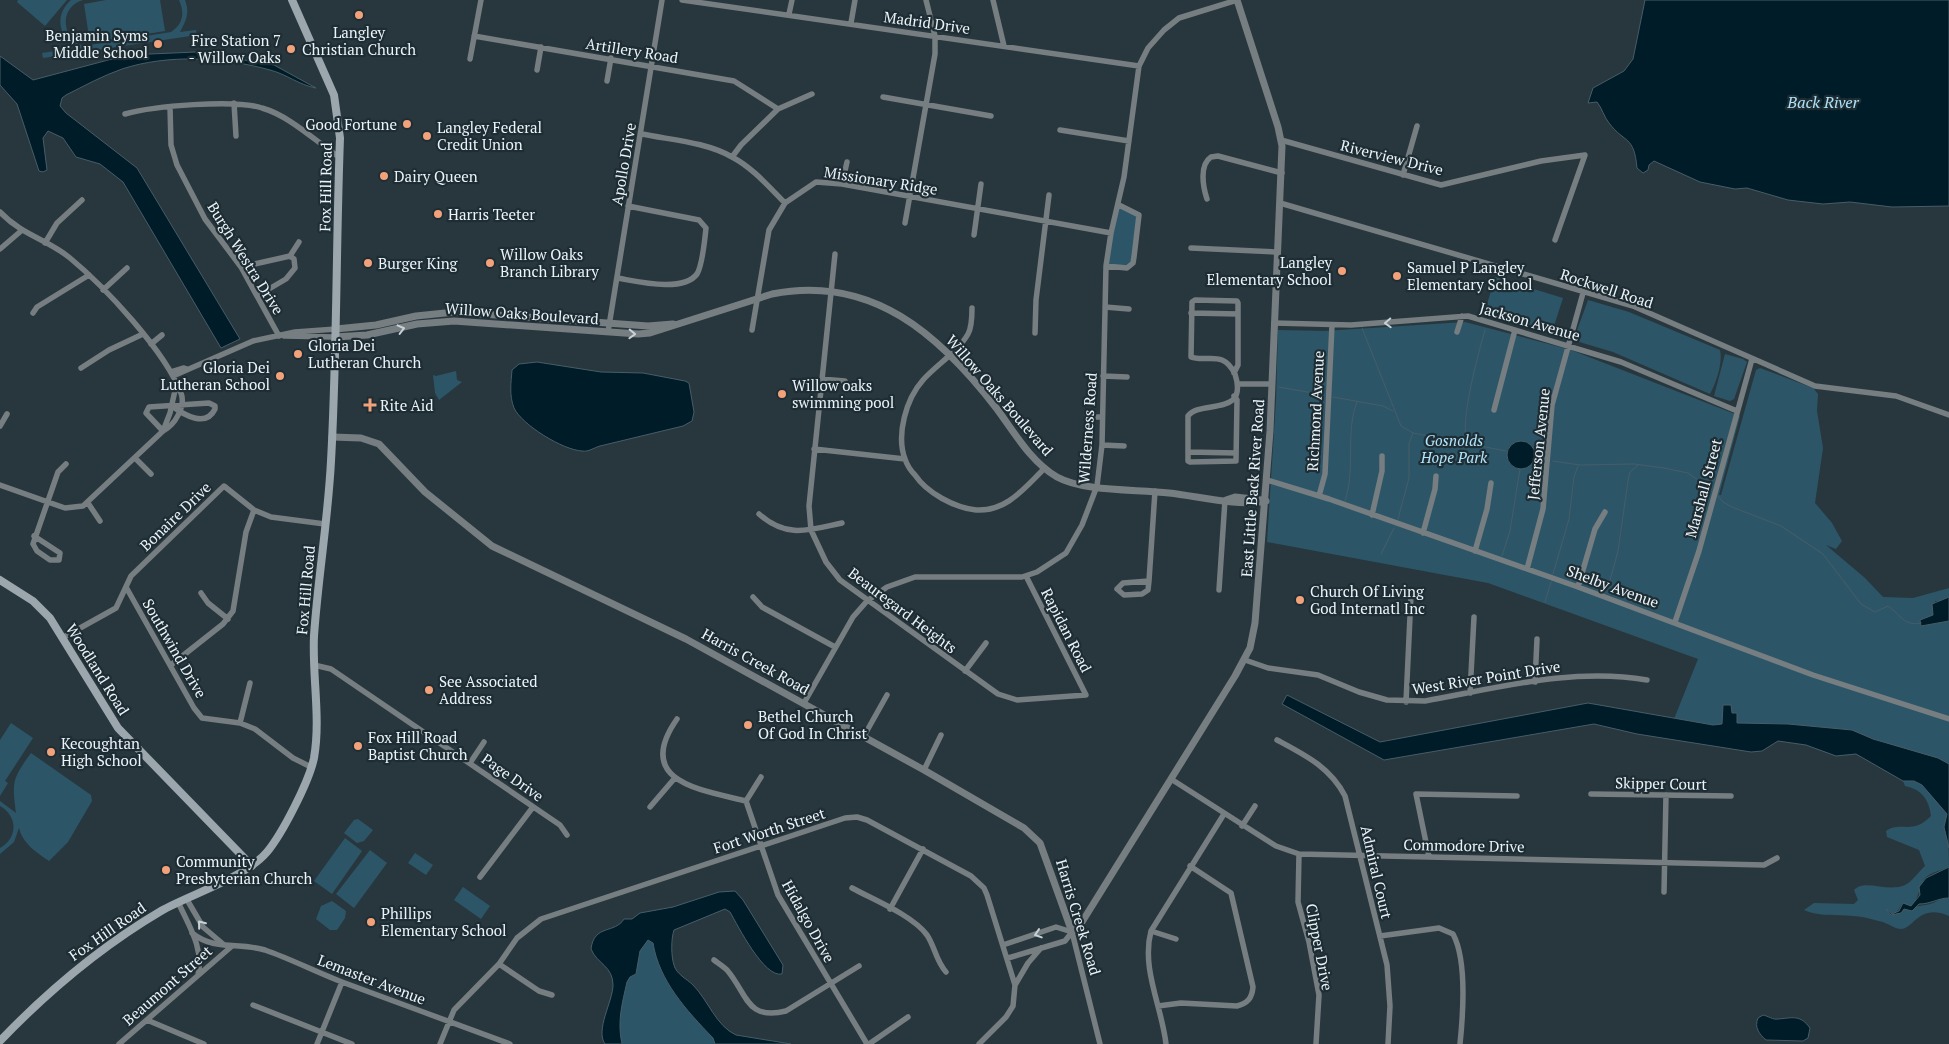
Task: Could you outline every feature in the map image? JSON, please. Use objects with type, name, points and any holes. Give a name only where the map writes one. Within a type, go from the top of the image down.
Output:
[{"type":"main road","name":"Fox Hill Road","points":[[0,1041],[80,966],[126,932],[178,902],[252,866],[274,842],[312,767],[315,739],[314,638],[332,438],[336,333],[339,120],[334,95],[292,0]]},
{"type":"main road","name":"Woodland Road","points":[[0,580],[33,601],[50,618],[118,728],[252,866]]},
{"type":"street","points":[[470,59],[481,0]]},
{"type":"street","name":"Apollo Drive","points":[[608,332],[628,206],[642,134],[662,0]]},
{"type":"street","name":"Madrid Drive","points":[[682,0],[727,3],[789,14],[1140,66]]},
{"type":"street","points":[[789,14],[792,0]]},
{"type":"street","points":[[851,23],[855,0]]},
{"type":"street","points":[[905,223],[936,54],[935,36],[926,0]]},
{"type":"street","points":[[993,0],[1004,46]]},
{"type":"street","name":"Wilderness Road","points":[[804,703],[853,617],[867,601],[887,587],[915,577],[1026,576],[1036,572],[1066,552],[1082,525],[1098,486],[1102,445],[1106,266],[1111,233],[1119,205],[1140,66],[1148,48],[1164,30],[1179,18],[1237,0]]},
{"type":"street","name":"East Little Back River Road","points":[[1008,958],[1065,941],[1082,922],[1245,660],[1256,623],[1266,501],[1276,252],[1282,173],[1281,140],[1237,0]]},
{"type":"street","name":"Artillery Road","points":[[474,36],[652,65],[734,81],[778,109]]},
{"type":"street","points":[[537,70],[541,47]]},
{"type":"street","points":[[607,81],[611,58]]},
{"type":"street","points":[[732,156],[778,109],[812,94]]},
{"type":"street","points":[[883,97],[991,116]]},
{"type":"street","points":[[234,104],[236,136]]},
{"type":"street","points":[[125,114],[140,110],[170,107],[234,104],[256,106],[273,112],[339,157]]},
{"type":"street","name":"Burgh Westra Drive","points":[[170,107],[171,145],[177,165],[205,219],[241,267],[279,336]]},
{"type":"street","points":[[1402,175],[1417,126]]},
{"type":"street","points":[[1060,130],[1129,141]]},
{"type":"street","points":[[642,134],[710,148],[732,156],[750,169],[785,203]]},
{"type":"street","name":"Riverview Drive","points":[[1281,140],[1441,186],[1541,162],[1585,155],[1555,240]]},
{"type":"street","points":[[1207,199],[1203,185],[1205,165],[1211,157],[1218,156],[1282,173]]},
{"type":"street","points":[[842,184],[847,162]]},
{"type":"street","name":"Missionary Ridge","points":[[752,330],[769,230],[785,203],[816,182],[842,184],[1111,233]]},
{"type":"street","points":[[974,235],[981,184]]},
{"type":"street","points":[[1036,333],[1036,300],[1044,221],[1049,195]]},
{"type":"street","points":[[44,243],[57,223],[82,200]]},
{"type":"street","name":"Rockwell Road","points":[[1280,203],[1583,293],[1633,306],[1815,386],[1896,396],[1949,414]]},
{"type":"street","points":[[1106,266],[1127,268],[1133,263],[1139,215],[1119,205]]},
{"type":"street","points":[[617,278],[663,285],[692,279],[698,270],[706,228],[699,220],[628,206]]},
{"type":"street","points":[[0,212],[21,231],[68,256],[89,275],[151,344],[172,374],[181,395],[180,408],[174,422],[162,431],[88,503],[71,508],[0,485]]},
{"type":"street","points":[[0,249],[21,231]]},
{"type":"street","points":[[241,267],[290,256],[299,242]]},
{"type":"street","points":[[1191,248],[1276,252]]},
{"type":"street","name":"Beauregard Heights","points":[[835,254],[809,506],[811,530],[826,562],[840,580],[867,601],[998,694],[1017,700],[1086,695]]},
{"type":"street","points":[[257,296],[291,276],[295,268],[294,259],[290,256]]},
{"type":"street","points":[[103,290],[127,268]]},
{"type":"street","points":[[33,314],[37,307],[89,275]]},
{"type":"street","name":"Willow Oaks Boulevard","points":[[336,333],[368,335],[417,324],[454,321],[608,332],[650,333],[790,290],[830,292],[860,297],[900,315],[928,334],[949,354],[1045,468],[1069,482],[1254,503],[1266,501]]},
{"type":"street","name":"Jefferson Avenue","points":[[1527,569],[1544,509],[1552,405],[1583,293]]},
{"type":"street","points":[[1234,373],[1238,365],[1238,314],[1236,301],[1195,300],[1192,302],[1191,313],[1191,356],[1224,360],[1229,364],[1238,384],[1234,396],[1224,406],[1198,409],[1188,416],[1188,461],[1234,463],[1237,400],[1234,396]]},
{"type":"street","points":[[1105,307],[1129,309]]},
{"type":"street","points":[[972,308],[969,333],[921,382],[910,400],[904,420],[904,459],[922,484],[944,499],[964,508],[977,510],[991,510],[1012,500],[1045,468]]},
{"type":"street","name":"Willow Oaks Boulevard","points":[[336,333],[416,316],[455,312],[648,326],[676,324]]},
{"type":"street","points":[[1191,313],[1238,314]]},
{"type":"street","points":[[1457,332],[1462,316]]},
{"type":"street","name":"Jackson Avenue","points":[[1274,323],[1332,325],[1411,322],[1462,316],[1568,345],[1621,362],[1737,411]]},
{"type":"street","name":"Richmond Avenue","points":[[1319,496],[1325,474],[1332,325]]},
{"type":"street","points":[[1494,410],[1515,330]]},
{"type":"street","points":[[172,374],[253,341],[295,332],[336,333]]},
{"type":"street","points":[[81,368],[109,350],[143,334]]},
{"type":"street","points":[[151,344],[162,335]]},
{"type":"street","name":"Marshall Street","points":[[1676,622],[1699,552],[1752,359]]},
{"type":"street","points":[[1103,376],[1127,377]]},
{"type":"street","points":[[821,379],[844,381]]},
{"type":"street","points":[[1238,384],[1272,384]]},
{"type":"street","points":[[162,431],[172,406],[176,386]]},
{"type":"street","points":[[162,431],[148,415],[146,410],[150,406],[180,408],[193,418],[201,419],[209,417],[216,409],[215,406],[209,403],[180,408]]},
{"type":"street","points":[[0,426],[7,414]]},
{"type":"street","points":[[1087,417],[1102,417]]},
{"type":"street","name":"Harris Creek Road","points":[[332,438],[366,439],[379,444],[426,494],[492,546],[686,639],[864,736],[1032,834],[1040,843],[1046,857],[1072,932],[1100,1044]]},
{"type":"street","points":[[1102,445],[1124,446]]},
{"type":"street","points":[[814,449],[904,459]]},
{"type":"street","points":[[1188,452],[1236,452]]},
{"type":"street","points":[[1372,514],[1382,471],[1382,456]]},
{"type":"street","points":[[135,458],[151,474]]},
{"type":"street","points":[[34,536],[60,553],[60,560],[54,561],[37,551],[33,546],[34,536],[58,472],[66,464]]},
{"type":"street","points":[[1423,533],[1433,496],[1436,476]]},
{"type":"street","name":"Shelby Avenue","points":[[1267,480],[1372,514],[1578,587],[1676,622],[1813,675],[1949,719]]},
{"type":"street","points":[[1475,551],[1487,508],[1491,483]]},
{"type":"street","name":"Bonaire Drive","points":[[64,638],[116,608],[131,576],[224,486],[254,510],[271,517],[325,524]]},
{"type":"street","points":[[1149,581],[1123,583],[1117,589],[1124,595],[1142,594],[1148,590],[1149,581],[1155,491]]},
{"type":"street","points":[[1219,590],[1225,500]]},
{"type":"street","points":[[88,503],[100,521]]},
{"type":"street","points":[[171,665],[228,619],[236,603],[246,532],[254,510]]},
{"type":"street","points":[[1578,587],[1596,529],[1604,512]]},
{"type":"street","points":[[759,514],[778,528],[793,532],[842,523]]},
{"type":"street","name":"Rapidan Road","points":[[1026,576],[1086,695]]},
{"type":"street","name":"Southwind Drive","points":[[126,588],[194,708],[202,718],[240,723],[264,734],[293,758],[312,767]]},
{"type":"street","points":[[201,593],[208,603],[228,619]]},
{"type":"street","points":[[1406,702],[1411,595]]},
{"type":"street","points":[[753,597],[762,607],[835,646]]},
{"type":"street","points":[[1470,693],[1474,617]]},
{"type":"street","points":[[1535,682],[1537,639]]},
{"type":"street","points":[[964,671],[986,643]]},
{"type":"street","name":"West River Point Drive","points":[[1245,660],[1268,668],[1318,674],[1371,696],[1406,702],[1593,674],[1647,680]]},
{"type":"street","name":"Page Drive","points":[[314,664],[331,669],[470,762],[560,825],[567,834]]},
{"type":"street","points":[[240,723],[250,683]]},
{"type":"street","points":[[864,736],[887,695]]},
{"type":"street","points":[[677,719],[666,736],[663,754],[666,765],[674,779],[684,785],[746,801],[760,777]]},
{"type":"street","points":[[924,770],[941,735]]},
{"type":"street","name":"Admiral Court","points":[[1277,740],[1313,760],[1331,774],[1345,796],[1380,936],[1390,992],[1388,1044]]},
{"type":"street","points":[[470,762],[484,742]]},
{"type":"street","points":[[650,807],[674,779]]},
{"type":"street","name":"Commodore Drive","points":[[1171,779],[1276,846],[1299,854],[1764,865],[1777,858]]},
{"type":"street","points":[[1429,857],[1416,794],[1517,796]]},
{"type":"street","name":"Skipper Court","points":[[1591,794],[1731,796]]},
{"type":"street","points":[[1664,892],[1666,795]]},
{"type":"street","name":"Hidalgo Drive","points":[[746,801],[778,895],[868,1044]]},
{"type":"street","points":[[1242,826],[1255,806]]},
{"type":"street","points":[[480,877],[533,807]]},
{"type":"street","points":[[1166,1044],[1148,958],[1151,931],[1224,814]]},
{"type":"street","name":"Fort Worth Street","points":[[440,1044],[454,1010],[499,964],[517,938],[541,919],[845,818],[857,817],[867,820],[971,876],[984,888],[1004,945],[1015,985],[1013,1006],[1006,1017],[979,1044]]},
{"type":"street","points":[[890,908],[923,850]]},
{"type":"street","name":"Clipper Drive","points":[[1299,854],[1298,902],[1309,942],[1319,995],[1316,1044]]},
{"type":"street","points":[[1158,1006],[1181,1002],[1237,1006],[1244,1004],[1252,993],[1253,987],[1231,893],[1190,866]]},
{"type":"street","points":[[852,888],[912,922],[927,936],[937,962],[946,972]]},
{"type":"street","name":"Lemaster Avenue","points":[[186,898],[203,927],[223,944]]},
{"type":"street","points":[[178,902],[200,953],[197,976]]},
{"type":"street","points":[[1004,945],[1056,928],[1072,932]]},
{"type":"street","points":[[1380,936],[1439,928],[1453,934],[1463,990],[1460,1044]]},
{"type":"street","points":[[1151,931],[1176,939]]},
{"type":"street","name":"Lemaster Avenue","points":[[192,933],[209,944],[223,944],[264,950],[342,982],[510,1044]]},
{"type":"street","name":"Beaumont Street","points":[[119,1044],[232,946]]},
{"type":"street","points":[[1015,985],[1028,963],[1041,948]]},
{"type":"street","points":[[714,960],[727,970],[747,1002],[754,1009],[775,1014],[786,1011],[859,966]]},
{"type":"street","points":[[499,964],[539,991],[552,995]]},
{"type":"street","points":[[316,1044],[342,982]]},
{"type":"street","points":[[253,1005],[352,1044]]},
{"type":"street","points":[[868,1044],[908,1017]]},
{"type":"street","points":[[147,1020],[204,1044]]},
{"type":"green space","points":[[18,0],[67,0],[45,26],[17,2]]},
{"type":"green space","points":[[71,0],[83,0],[70,9],[66,23],[70,36],[83,46],[171,32],[182,18],[179,0],[185,0],[187,9],[186,20],[180,32],[196,30],[197,35],[43,58],[42,53],[75,48],[65,38],[61,25],[62,12]]},
{"type":"green space","points":[[106,0],[160,0],[165,31],[90,43],[84,4]]},
{"type":"green space","points":[[1119,205],[1139,215],[1133,263],[1127,268],[1106,266]]},
{"type":"green space","points":[[1495,277],[1563,298],[1552,332],[1485,311]]},
{"type":"green space","points":[[1588,300],[1629,312],[1720,350],[1721,361],[1715,384],[1710,394],[1613,352],[1576,341],[1575,336]]},
{"type":"green space","name":"Gosnolds Hope Park","points":[[1465,322],[1571,350],[1740,416],[1719,495],[1721,495],[1756,370],[1760,368],[1813,388],[1818,394],[1817,411],[1823,448],[1815,503],[1832,523],[1842,541],[1836,549],[1826,545],[1865,578],[1883,597],[1913,598],[1949,588],[1949,597],[1943,601],[1935,601],[1933,615],[1920,620],[1921,626],[1949,621],[1949,766],[1868,737],[1714,726],[1674,719],[1698,659],[1488,583],[1267,542],[1276,401],[1278,330],[1324,331]]},
{"type":"green space","points":[[1725,354],[1747,362],[1734,399],[1730,401],[1714,396]]},
{"type":"green space","points":[[456,371],[457,380],[462,382],[439,400],[435,393],[433,375]]},
{"type":"green space","points":[[11,723],[33,738],[5,781],[8,783],[0,796],[0,740]]},
{"type":"green space","points":[[31,753],[91,795],[92,801],[68,842],[49,861],[27,843],[19,828],[14,842],[0,854],[0,848],[10,839],[14,827],[10,815],[0,806],[0,801],[16,813],[15,781],[20,769]]},
{"type":"green space","points":[[1903,781],[1920,783],[1947,814],[1945,827],[1949,867],[1926,877],[1911,906],[1903,903],[1897,911],[1891,914],[1888,910],[1891,915],[1893,915],[1905,909],[1949,898],[1949,916],[1939,913],[1924,914],[1906,928],[1901,929],[1864,917],[1822,914],[1804,910],[1814,903],[1854,904],[1858,900],[1854,890],[1859,887],[1864,885],[1898,887],[1905,885],[1925,866],[1919,850],[1887,837],[1886,831],[1892,828],[1912,827],[1924,822],[1931,816],[1926,800],[1920,792],[1905,786]]},
{"type":"green space","points":[[358,819],[373,830],[364,841],[357,843],[344,833],[354,820]]},
{"type":"green space","points":[[345,838],[362,851],[332,894],[314,881]]},
{"type":"green space","points":[[370,850],[387,863],[354,908],[336,894]]},
{"type":"green space","points":[[415,853],[433,865],[426,875],[408,863]]},
{"type":"green space","points":[[463,887],[490,906],[481,919],[454,900]]},
{"type":"green space","points":[[735,891],[743,900],[783,965],[782,974],[775,973],[767,968],[752,950],[730,912],[725,909],[674,930],[672,950],[676,970],[649,935],[717,1038],[715,1044],[605,1044],[602,1038],[603,1023],[613,985],[608,969],[591,949],[596,936],[600,932],[620,924],[624,919],[632,919],[640,913],[673,907],[719,892]]},
{"type":"green space","points":[[332,901],[346,911],[345,918],[337,930],[330,930],[316,919],[321,906]]},
{"type":"water","name":"Back River","points":[[1645,0],[1949,0],[1949,206],[1892,207],[1850,202],[1823,204],[1788,200],[1747,188],[1735,189],[1700,182],[1654,161],[1649,165],[1648,170],[1643,173],[1637,168],[1634,150],[1628,141],[1609,123],[1597,102],[1588,103],[1593,88],[1624,71],[1633,59]]},
{"type":"water","points":[[196,52],[274,65],[316,88],[276,72],[234,62],[177,59],[140,64],[122,69],[66,95],[62,98],[60,106],[66,113],[137,168],[240,339],[221,348],[123,182],[100,164],[76,157],[63,138],[48,131],[43,138],[47,170],[39,171],[17,104],[0,85],[0,56],[33,80],[127,55]]},
{"type":"water","points":[[537,362],[601,372],[643,373],[685,381],[689,383],[694,412],[692,421],[683,426],[600,446],[587,451],[574,450],[544,436],[534,429],[518,415],[514,408],[511,394],[512,370],[519,364]]},
{"type":"water","points":[[1521,441],[1531,445],[1535,455],[1531,465],[1521,469],[1511,465],[1507,455],[1511,445]]},
{"type":"water","points":[[1949,597],[1949,621],[1921,626],[1920,620],[1933,615],[1932,604]]},
{"type":"water","points":[[1287,695],[1380,742],[1588,703],[1713,725],[1722,724],[1723,705],[1731,705],[1732,713],[1737,713],[1737,723],[1788,724],[1852,730],[1873,739],[1938,758],[1949,764],[1949,848],[1944,827],[1947,814],[1922,785],[1914,781],[1903,781],[1856,754],[1836,756],[1806,745],[1778,741],[1762,751],[1751,752],[1637,734],[1594,724],[1384,760],[1282,704]]},
{"type":"water","points":[[1949,867],[1949,898],[1919,904],[1912,911],[1904,909],[1901,913],[1891,915],[1886,909],[1892,914],[1899,911],[1903,903],[1911,906],[1920,895],[1919,887],[1926,878]]},
{"type":"water","points":[[735,891],[743,900],[783,965],[782,974],[775,973],[767,968],[752,950],[730,912],[725,909],[674,930],[672,952],[675,968],[679,974],[693,985],[723,1026],[729,1031],[736,1035],[791,1044],[715,1044],[713,1038],[684,1006],[668,983],[656,957],[653,943],[648,940],[640,951],[636,974],[630,977],[627,982],[620,1021],[622,1044],[605,1044],[602,1038],[603,1023],[613,985],[608,969],[591,949],[596,936],[600,932],[620,924],[624,919],[632,919],[640,913],[673,907],[719,892]]},
{"type":"water","points":[[1763,1015],[1774,1019],[1795,1018],[1803,1021],[1810,1028],[1808,1038],[1803,1041],[1766,1040],[1759,1033],[1757,1027],[1758,1018]]},
{"type":"waterway","points":[[1362,328],[1401,426],[1413,433],[1506,451]]},
{"type":"waterway","points":[[1467,441],[1465,432],[1468,404],[1485,330]]},
{"type":"waterway","points":[[1279,387],[1324,395]]},
{"type":"waterway","points":[[1333,397],[1383,406],[1393,411]]},
{"type":"waterway","points":[[1345,501],[1350,476],[1353,413],[1357,402]]},
{"type":"waterway","points":[[1398,519],[1409,478],[1409,444],[1413,433]]},
{"type":"waterway","points":[[1535,457],[1539,458]]},
{"type":"waterway","points":[[1553,461],[1580,465],[1634,464],[1664,468],[1688,473],[1709,488]]},
{"type":"waterway","points":[[1609,584],[1618,551],[1630,472],[1638,465]]},
{"type":"waterway","points":[[1553,574],[1569,519],[1574,477],[1578,466]]},
{"type":"waterway","points":[[1502,556],[1510,531],[1520,469]]},
{"type":"waterway","points":[[1718,496],[1723,502],[1732,507],[1781,526],[1823,554],[1861,604],[1875,612],[1888,606],[1906,621],[1915,624],[1921,623]]},
{"type":"waterway","points":[[1381,554],[1394,528]]},
{"type":"waterway","points":[[1545,602],[1551,582]]},
{"type":"place","name":"Langley Christian Church","points":[[359,15]]},
{"type":"place","name":"Benjamin Syms Middle School","points":[[158,44]]},
{"type":"place","name":"Fire Station 7 - Willow Oaks","points":[[291,49]]},
{"type":"place","name":"Good Fortune","points":[[407,124]]},
{"type":"place","name":"Langley Federal Credit Union","points":[[427,136]]},
{"type":"place","name":"Dairy Queen","points":[[384,176]]},
{"type":"place","name":"Harris Teeter","points":[[438,214]]},
{"type":"place","name":"Burger King","points":[[368,263]]},
{"type":"place","name":"Willow Oaks Branch Library","points":[[490,263]]},
{"type":"place","name":"Langley Elementary School","points":[[1342,271]]},
{"type":"place","name":"Samuel P Langley Elementary School","points":[[1397,276]]},
{"type":"place","name":"Gloria Dei Lutheran Church","points":[[298,354]]},
{"type":"place","name":"Gloria Dei Lutheran School","points":[[280,376]]},
{"type":"place","name":"Willow oaks swimming pool","points":[[782,394]]},
{"type":"place","name":"Rite Aid","points":[[370,405]]},
{"type":"place","name":"Church Of Living God Internatl Inc","points":[[1300,600]]},
{"type":"place","name":"See Associated Address","points":[[429,690]]},
{"type":"place","name":"Bethel Church Of God In Christ","points":[[748,725]]},
{"type":"place","name":"Fox Hill Road Baptist Church","points":[[358,746]]},
{"type":"place","name":"Kecoughtan High School","points":[[51,752]]},
{"type":"place","name":"Community Presbyterian Church","points":[[166,870]]},
{"type":"place","name":"Phillips Elementary School","points":[[371,922]]}]
